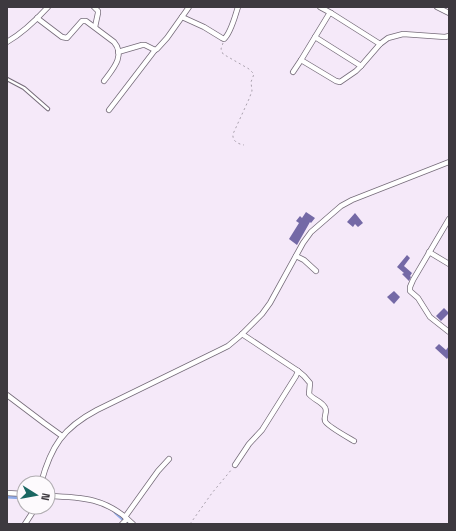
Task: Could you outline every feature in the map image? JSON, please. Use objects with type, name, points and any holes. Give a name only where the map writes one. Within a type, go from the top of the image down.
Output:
[{"type":"street","points":[[7,42],[37,18],[48,7]]},
{"type":"street","points":[[94,7],[97,9],[98,14],[95,27]]},
{"type":"street","points":[[109,110],[155,50],[167,38],[189,7]]},
{"type":"street","points":[[182,16],[224,39],[227,36],[238,7]]},
{"type":"street","points":[[320,7],[380,44]]},
{"type":"street","points":[[437,7],[449,13]]},
{"type":"street","points":[[293,72],[331,13]]},
{"type":"street","points":[[37,18],[62,37],[66,38],[84,20],[114,42],[118,52],[118,61],[104,81]]},
{"type":"street","points":[[301,60],[340,82],[361,66],[380,44],[388,38],[403,34],[444,37],[449,36]]},
{"type":"street","points":[[315,37],[361,66]]},
{"type":"street","points":[[118,52],[142,45],[155,50]]},
{"type":"street","points":[[44,475],[48,461],[62,436],[84,417],[228,346],[244,336],[270,303],[303,243],[311,232],[341,206],[352,200],[449,162]]},
{"type":"street","points":[[449,219],[413,280],[410,291],[418,298],[430,317],[449,332]]},
{"type":"street","points":[[429,252],[449,264]]},
{"type":"street","points":[[296,256],[304,260],[316,270]]},
{"type":"street","points":[[244,336],[304,376],[310,383],[309,394],[325,407],[326,423],[333,429],[354,441]]},
{"type":"street","points":[[235,465],[249,444],[262,430],[298,371]]},
{"type":"street","points":[[7,395],[62,436]]},
{"type":"street","points":[[122,524],[158,471],[169,459]]},
{"type":"street","points":[[56,496],[92,500],[119,511],[133,524]]},
{"type":"street","points":[[26,524],[31,515]]},
{"type":"lane","points":[[7,80],[24,88],[48,109]]},
{"type":"path","points":[[224,39],[221,49],[223,54],[249,69],[254,74],[251,82],[251,94],[233,137],[239,144],[244,145]]},
{"type":"path","points":[[190,524],[212,493],[226,478],[235,465]]},
{"type":"building","points":[[306,212],[315,218],[311,223],[310,222],[297,245],[289,239],[299,223],[296,221],[300,216],[302,218]]},
{"type":"building","points":[[355,213],[363,223],[358,227],[355,224],[353,227],[347,222]]},
{"type":"building","points":[[407,255],[410,258],[404,266],[412,273],[409,281],[402,274],[404,273],[397,267]]},
{"type":"building","points":[[394,291],[400,297],[394,304],[387,297]]},
{"type":"building","points":[[444,308],[449,313],[441,321],[436,316]]},
{"type":"building","points":[[439,344],[446,350],[449,346],[449,356],[447,359],[435,348]]},
{"type":"waterway","points":[[7,496],[16,497]]},
{"type":"waterway","points":[[116,512],[128,524]]}]
